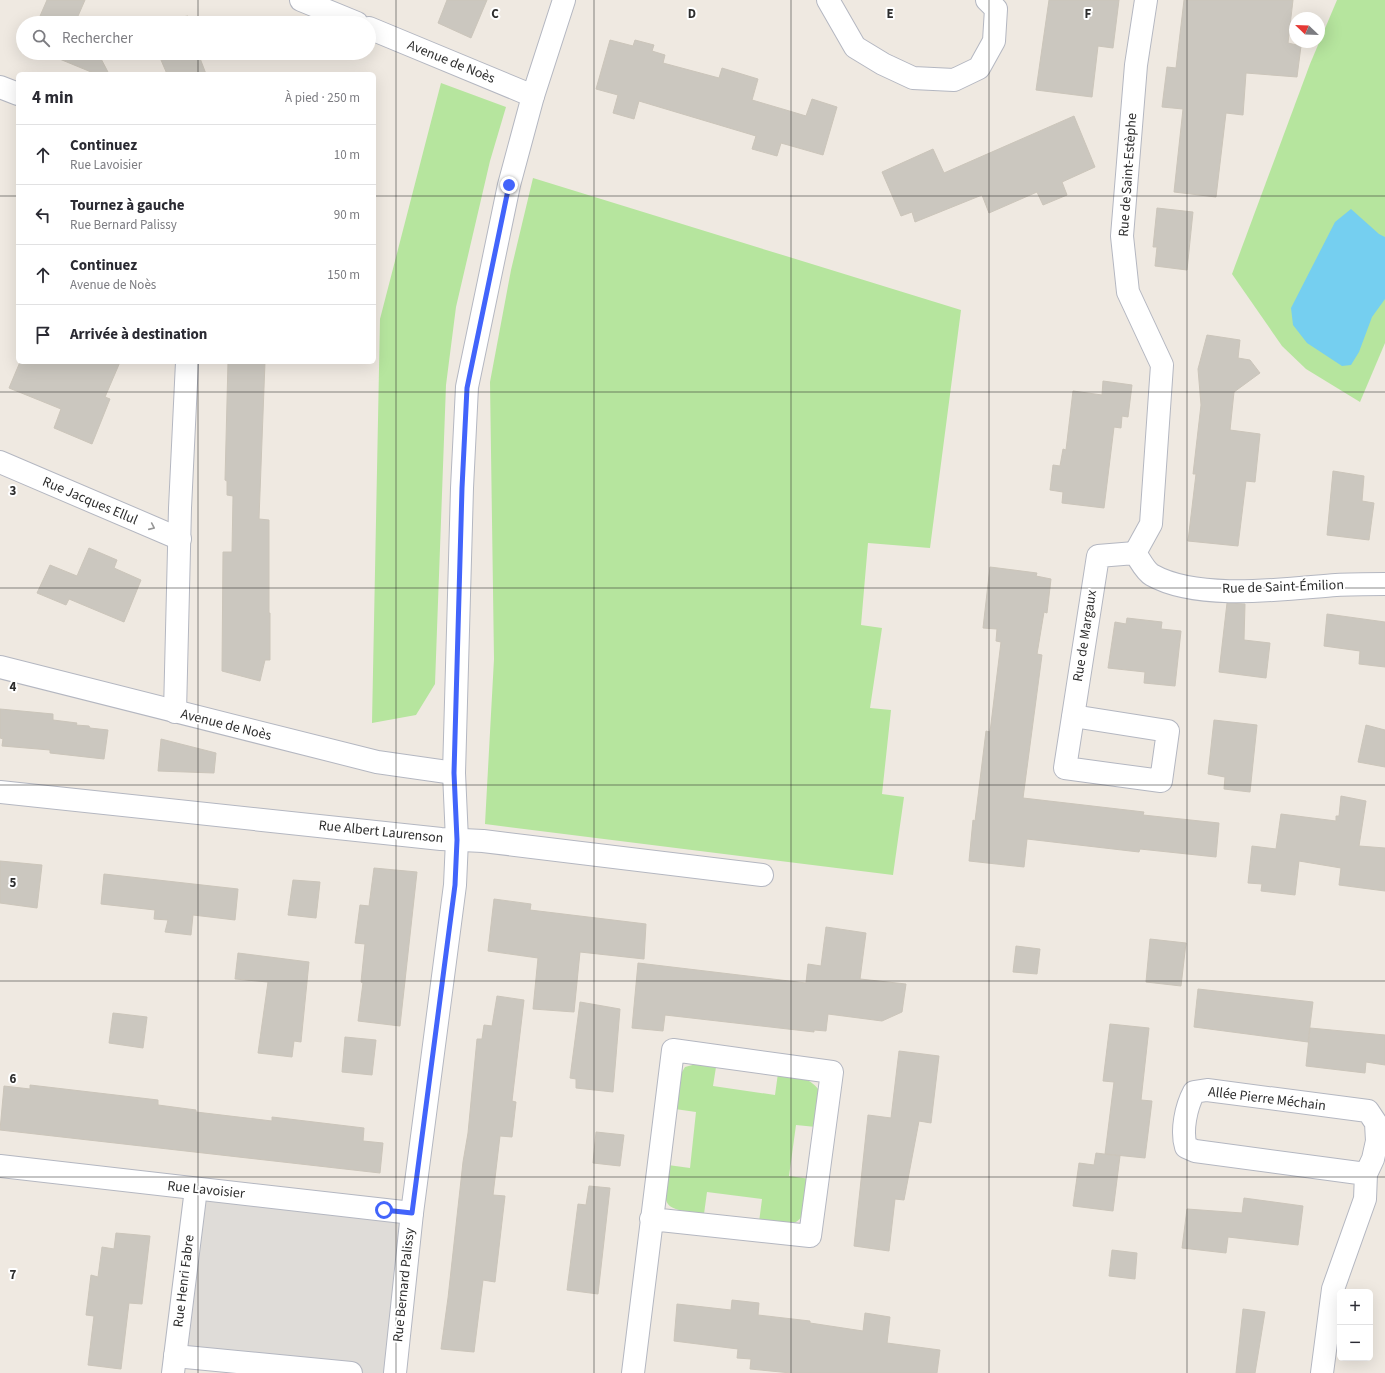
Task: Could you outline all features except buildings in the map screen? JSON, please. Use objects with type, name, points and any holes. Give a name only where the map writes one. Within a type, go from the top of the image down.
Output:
[{"type":"street","points":[[301,0],[340,16]]},
{"type":"street","points":[[457,840],[454,773],[462,488],[467,388],[509,185],[533,96],[564,0]]},
{"type":"street","points":[[828,0],[855,47],[883,64],[913,78],[954,80],[979,68],[994,41],[996,9],[987,0]]},
{"type":"street","name":"Rue de Saint-Estèphe","points":[[1135,553],[1151,524],[1162,365],[1128,292],[1122,236],[1136,65],[1146,0]]},
{"type":"street","name":"Avenue de Noès","points":[[376,31],[533,96]]},
{"type":"street","points":[[0,87],[16,93]]},
{"type":"street","points":[[175,712],[187,364]]},
{"type":"street","name":"Rue Jacques Ellul","points":[[0,462],[180,539]]},
{"type":"street","name":"Rue de Margaux","points":[[1072,716],[1168,731],[1161,781],[1065,768],[1072,716],[1098,556],[1135,553]]},
{"type":"street","name":"Rue de Saint-Émilion","points":[[1135,553],[1150,574],[1176,585],[1231,591],[1290,590],[1338,585],[1385,584]]},
{"type":"street","name":"Avenue de Noès","points":[[0,667],[377,762],[454,773]]},
{"type":"street","name":"Rue Albert Laurenson","points":[[0,792],[457,840],[483,841],[762,875]]},
{"type":"street","name":"Rue Bernard Palissy","points":[[395,1373],[412,1213],[455,885],[457,840]]},
{"type":"street","points":[[633,1373],[651,1219],[673,1050],[832,1072],[810,1236],[651,1219]]},
{"type":"street","name":"Allée Pierre Méchain","points":[[1322,1373],[1333,1289],[1365,1199],[1366,1174],[1373,1158],[1377,1141],[1376,1124],[1368,1111],[1207,1090],[1194,1092],[1189,1101],[1183,1138],[1186,1147],[1195,1151],[1366,1174]]},
{"type":"street","name":"Rue Lavoisier","points":[[0,1166],[412,1213]]},
{"type":"street","name":"Rue Henri Fabre","points":[[174,1365],[196,1189]]},
{"type":"street","points":[[174,1365],[351,1373]]},
{"type":"green space","points":[[1337,0],[1385,0],[1385,343],[1360,402],[1306,369],[1282,346],[1232,274],[1310,64],[1317,48],[1325,48],[1325,28]]},
{"type":"green space","points":[[441,83],[506,107],[490,161],[456,307],[446,385],[435,684],[416,715],[372,723],[380,319]]},
{"type":"green space","points":[[533,178],[961,310],[930,548],[868,543],[861,625],[882,628],[870,708],[891,710],[882,794],[904,797],[893,875],[485,824],[494,659],[490,382],[511,270]]},
{"type":"green space","points":[[696,1064],[716,1067],[713,1086],[775,1095],[778,1073],[806,1079],[815,1085],[819,1090],[816,1127],[796,1125],[789,1176],[810,1179],[803,1214],[800,1219],[794,1223],[775,1224],[759,1222],[762,1199],[707,1192],[704,1214],[679,1210],[672,1207],[668,1203],[665,1190],[668,1165],[690,1168],[696,1112],[675,1109],[679,1077],[685,1067]]},
{"type":"shaded area","points":[[196,1189],[412,1213],[395,1373],[351,1373],[175,1356]]},
{"type":"water","points":[[1351,209],[1379,234],[1385,237],[1385,299],[1372,317],[1359,352],[1351,365],[1342,366],[1307,343],[1293,325],[1291,308],[1335,222]]},
{"type":"route","points":[[384,1210],[412,1213],[455,885],[457,840],[454,773],[462,488],[467,388],[509,185]]}]
